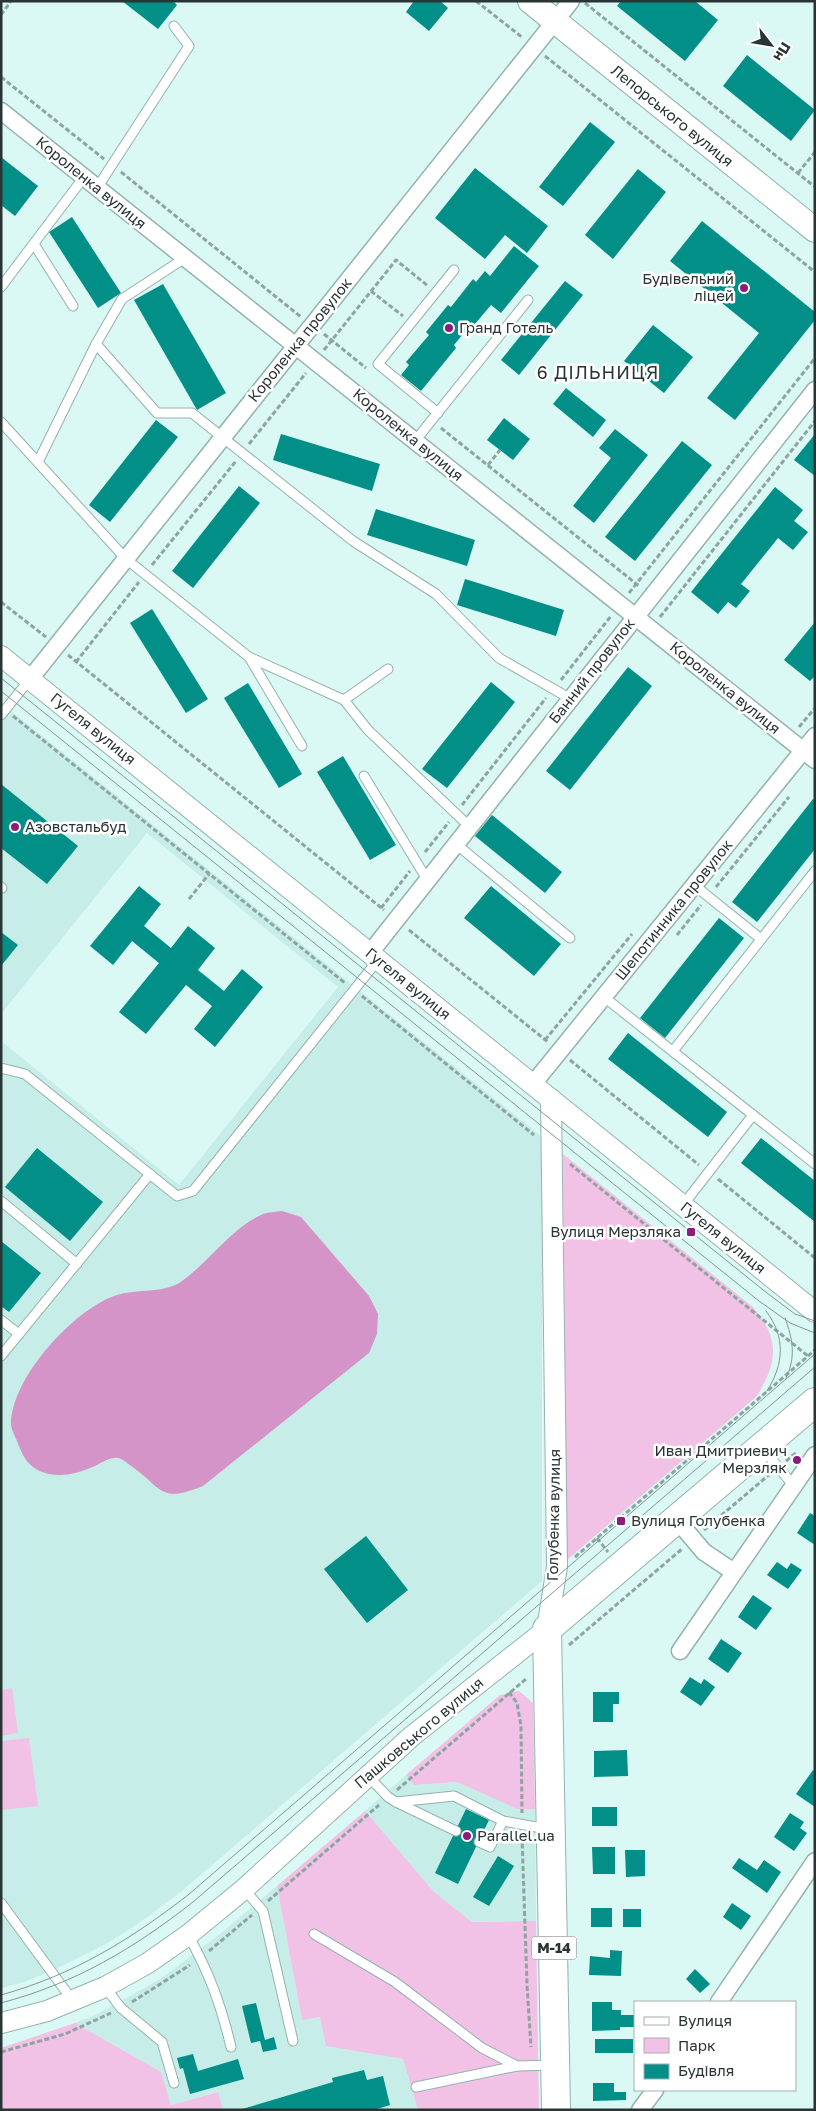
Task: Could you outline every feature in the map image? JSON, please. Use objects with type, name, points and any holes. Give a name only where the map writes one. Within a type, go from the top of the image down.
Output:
[{"type":"highway","name":"Пашковського вулиця","points":[[547,1629],[761,1448],[813,1409]]},
{"type":"highway","name":"Голубенка вулиця","points":[[547,1629],[552,1830],[545,2065],[556,2110]]},
{"type":"main road","name":"Лепорського вулиця","points":[[530,1],[815,230]]},
{"type":"street","name":"Короленка провулок","points":[[30,679],[571,1]]},
{"type":"street","name":"Короленка вулиця","points":[[1,111],[809,755]]},
{"type":"street","name":"Банний провулок","points":[[374,957],[456,844],[815,390]]},
{"type":"street","name":"Гугеля вулиця","points":[[1,656],[814,1309]]},
{"type":"street","name":"Шепотинника провулок","points":[[533,1084],[694,886],[809,755],[815,736]]},
{"type":"street","name":"Голубенка вулиця","points":[[547,1629],[557,1567],[551,1099]]},
{"type":"street","points":[[680,1651],[815,1455]]},
{"type":"street","points":[[677,1520],[704,1552],[734,1572]]},
{"type":"street","name":"Пашковського вулиця","points":[[1,2024],[48,2011],[105,1987],[148,1963],[188,1935],[244,1889],[419,1729],[547,1629]]},
{"type":"street","points":[[720,2001],[815,1861]]},
{"type":"street","points":[[640,2110],[654,2091]]},
{"type":"lane","points":[[98,188],[189,46],[174,26]]},
{"type":"lane","points":[[1,287],[84,177]]},
{"type":"lane","points":[[34,244],[73,306]]},
{"type":"lane","points":[[38,462],[96,344],[122,299],[185,258]]},
{"type":"lane","points":[[438,412],[378,364],[454,270]]},
{"type":"lane","points":[[415,441],[528,300]]},
{"type":"lane","points":[[96,344],[156,413],[192,413],[353,541],[436,594],[499,658],[571,699]]},
{"type":"lane","points":[[1,422],[126,559],[249,657],[344,700],[368,730],[470,827]]},
{"type":"lane","points":[[249,657],[302,746]]},
{"type":"lane","points":[[344,700],[388,668]]},
{"type":"lane","points":[[4,712],[30,679]]},
{"type":"lane","points":[[364,776],[428,881]]},
{"type":"lane","points":[[456,844],[570,938]]},
{"type":"lane","points":[[673,1051],[814,872]]},
{"type":"lane","points":[[694,886],[761,939]]},
{"type":"lane","points":[[1,1068],[25,1074],[177,1196],[193,1191],[354,990],[374,957]]},
{"type":"lane","points":[[604,997],[815,1164]]},
{"type":"lane","points":[[683,1205],[754,1115]]},
{"type":"lane","points":[[1,1356],[150,1174]]},
{"type":"lane","points":[[1,1201],[77,1264]]},
{"type":"lane","points":[[1,1320],[19,1334]]},
{"type":"lane","points":[[761,1448],[794,1485]]},
{"type":"lane","points":[[368,1776],[392,1800],[456,1831]]},
{"type":"lane","points":[[392,1800],[454,1796],[503,1821],[552,1830]]},
{"type":"lane","points":[[479,1842],[490,1847],[503,1821]]},
{"type":"lane","points":[[244,1889],[261,1907],[293,2041]]},
{"type":"lane","points":[[1,1903],[72,2001]]},
{"type":"lane","points":[[314,1934],[394,1982],[482,2048],[517,2066]]},
{"type":"lane","points":[[188,1935],[201,1958],[221,2006],[231,2047]]},
{"type":"lane","points":[[105,1987],[121,2008],[162,2042],[174,2083]]},
{"type":"lane","points":[[416,2087],[517,2066],[545,2065]]},
{"type":"path","points":[[1,15],[11,1]]},
{"type":"path","points":[[476,1],[521,37]]},
{"type":"path","points":[[589,6],[815,187]]},
{"type":"path","points":[[547,58],[815,272]]},
{"type":"path","points":[[1,77],[370,371]]},
{"type":"path","points":[[798,173],[815,152]]},
{"type":"path","points":[[396,260],[436,292]]},
{"type":"path","points":[[371,291],[411,323]]},
{"type":"path","points":[[381,908],[815,358]]},
{"type":"path","points":[[432,420],[667,608]]},
{"type":"path","points":[[651,629],[815,421]]},
{"type":"path","points":[[488,465],[500,450]]},
{"type":"path","points":[[4,712],[354,990],[808,1356]]},
{"type":"path","points":[[189,899],[209,874]]},
{"type":"path","points":[[557,1567],[574,1558],[815,1350]]},
{"type":"path","points":[[1,2052],[66,2034],[121,2008],[201,1958],[392,1800],[509,1692],[517,1703],[521,1726],[522,1826],[529,2029],[545,2065]]},
{"type":"shaded area","points":[[1,703],[542,1137],[542,1581],[183,1890],[142,1921],[106,1944],[62,1966],[24,1982],[1,1988],[1,1041],[179,1185],[338,987],[147,833],[1,1014]]},
{"type":"shaded area","points":[[282,1211],[301,1217],[369,1296],[378,1314],[377,1334],[369,1353],[203,1486],[189,1491],[178,1494],[162,1491],[122,1459],[118,1458],[65,1475],[48,1474],[33,1467],[23,1455],[11,1424],[14,1406],[21,1387],[45,1350],[77,1319],[93,1307],[118,1295],[157,1290],[175,1285],[192,1273],[251,1220],[263,1214]]},
{"type":"shaded area","points":[[406,1775],[414,1785],[457,1782],[517,1809],[535,1809],[536,1921],[472,1922],[434,1892],[365,1811]]},
{"type":"shaded area","points":[[277,1886],[302,2020],[320,2017],[326,2046],[403,2059],[418,2110],[223,2110],[217,2092],[171,2105],[161,2072],[75,2023],[93,2016],[159,1980],[220,1934]]},
{"type":"green space","points":[[563,1154],[753,1307],[768,1329],[773,1350],[769,1372],[757,1396],[567,1560]]},
{"type":"green space","points":[[12,1688],[18,1733],[1,1736],[1,1690]]},
{"type":"green space","points":[[519,1691],[533,1703],[535,1809],[517,1809],[457,1782],[414,1785],[406,1775],[500,1695]]},
{"type":"green space","points":[[29,1738],[38,1806],[1,1810],[1,1741]]},
{"type":"green space","points":[[365,1811],[434,1892],[472,1922],[536,1921],[539,2110],[418,2110],[403,2059],[326,2046],[320,2017],[302,2020],[277,1886]]},
{"type":"green space","points":[[75,2023],[161,2072],[171,2105],[218,2092],[223,2110],[1,2110],[1,2048]]},
{"type":"building","points":[[122,1],[173,1],[177,5],[158,29]]},
{"type":"building","points":[[414,1],[440,1],[448,8],[429,31],[406,12]]},
{"type":"building","points":[[621,1],[695,1],[718,20],[685,61],[617,6]]},
{"type":"building","points":[[747,55],[815,110],[791,141],[723,86]]},
{"type":"building","points":[[590,122],[615,142],[563,206],[539,187]]},
{"type":"building","points":[[1,157],[38,186],[15,216],[1,205]]},
{"type":"building","points":[[475,168],[548,226],[527,253],[505,235],[485,259],[435,218]]},
{"type":"building","points":[[638,169],[666,192],[613,259],[585,235]]},
{"type":"building","points":[[72,217],[121,293],[98,308],[49,232]]},
{"type":"building","points":[[702,221],[815,312],[815,320],[735,420],[707,398],[759,333],[670,261]]},
{"type":"building","points":[[514,246],[539,266],[501,313],[491,305],[469,331],[467,329],[454,345],[456,348],[421,391],[401,375],[409,365],[406,362],[429,335],[426,332],[448,305],[451,307],[473,279],[476,282],[485,271],[490,276]]},
{"type":"building","points":[[565,281],[583,295],[519,375],[501,360]]},
{"type":"building","points":[[163,284],[226,393],[197,410],[134,300]]},
{"type":"building","points":[[653,325],[693,357],[664,393],[624,361]]},
{"type":"building","points":[[566,388],[606,420],[593,437],[553,404]]},
{"type":"building","points":[[504,418],[530,439],[513,460],[487,440]]},
{"type":"building","points":[[156,420],[178,437],[110,522],[89,505]]},
{"type":"building","points":[[615,429],[648,455],[594,523],[573,506],[611,458],[599,448]]},
{"type":"building","points":[[281,434],[380,464],[372,491],[273,460]]},
{"type":"building","points":[[815,434],[815,476],[794,460]]},
{"type":"building","points":[[682,441],[712,465],[635,561],[605,537]]},
{"type":"building","points":[[239,486],[260,503],[193,588],[172,571]]},
{"type":"building","points":[[775,487],[803,510],[794,521],[808,532],[793,550],[778,538],[741,584],[750,591],[736,608],[728,602],[718,614],[691,592]]},
{"type":"building","points":[[376,509],[475,540],[467,566],[367,535]]},
{"type":"building","points":[[465,579],[564,610],[556,636],[457,605]]},
{"type":"building","points":[[152,609],[208,699],[186,713],[130,623]]},
{"type":"building","points":[[815,622],[815,676],[810,681],[784,660]]},
{"type":"building","points":[[628,667],[652,686],[570,790],[546,771]]},
{"type":"building","points":[[491,682],[515,702],[447,788],[422,769]]},
{"type":"building","points":[[248,683],[302,774],[279,788],[224,698]]},
{"type":"building","points":[[343,756],[396,845],[370,860],[317,772]]},
{"type":"building","points":[[1,784],[78,846],[47,884],[1,848]]},
{"type":"building","points":[[813,799],[815,800],[815,849],[757,922],[732,902]]},
{"type":"building","points":[[492,815],[562,872],[545,893],[475,836]]},
{"type":"building","points":[[139,886],[161,904],[144,926],[171,948],[188,926],[215,948],[198,970],[224,991],[242,969],[263,987],[215,1047],[194,1029],[212,1006],[186,985],[146,1034],[119,1012],[159,963],[132,941],[113,965],[90,946]]},
{"type":"building","points":[[491,886],[561,944],[534,976],[464,918]]},
{"type":"building","points":[[719,918],[744,938],[665,1038],[640,1018]]},
{"type":"building","points":[[1,932],[18,945],[1,966]]},
{"type":"building","points":[[628,1033],[727,1112],[708,1137],[608,1059]]},
{"type":"building","points":[[761,1138],[815,1181],[815,1222],[741,1163]]},
{"type":"building","points":[[37,1148],[103,1202],[70,1241],[5,1187]]},
{"type":"building","points":[[1,1241],[41,1273],[9,1312],[1,1306]]},
{"type":"building","points":[[810,1513],[815,1516],[815,1545],[797,1533]]},
{"type":"building","points":[[366,1536],[408,1590],[367,1623],[324,1569]]},
{"type":"building","points":[[777,1562],[787,1569],[791,1563],[802,1570],[788,1589],[767,1575]]},
{"type":"building","points":[[753,1595],[772,1608],[756,1630],[738,1617]]},
{"type":"building","points":[[721,1639],[742,1653],[728,1673],[708,1659]]},
{"type":"building","points":[[690,1677],[701,1684],[704,1679],[715,1687],[701,1706],[680,1692]]},
{"type":"building","points":[[593,1692],[619,1692],[619,1704],[613,1704],[613,1722],[593,1722]]},
{"type":"building","points":[[627,1750],[628,1776],[594,1777],[594,1751]]},
{"type":"building","points":[[813,1770],[815,1772],[815,1807],[796,1794]]},
{"type":"building","points":[[592,1807],[617,1807],[617,1826],[592,1826]]},
{"type":"building","points":[[466,1809],[489,1820],[458,1884],[435,1873]]},
{"type":"building","points":[[790,1813],[804,1822],[800,1828],[807,1833],[794,1851],[774,1837]]},
{"type":"building","points":[[592,1847],[615,1847],[615,1874],[593,1874]]},
{"type":"building","points":[[625,1850],[645,1850],[645,1876],[626,1877]]},
{"type":"building","points":[[498,1856],[514,1866],[489,1906],[473,1897]]},
{"type":"building","points":[[739,1858],[757,1870],[764,1860],[781,1872],[767,1893],[732,1868]]},
{"type":"building","points":[[732,1903],[751,1916],[741,1930],[723,1917]]},
{"type":"building","points":[[591,1908],[612,1908],[612,1927],[591,1927]]},
{"type":"building","points":[[623,1909],[641,1909],[641,1927],[623,1927]]},
{"type":"building","points":[[610,1950],[622,1951],[621,1976],[589,1975],[590,1956],[610,1958]]},
{"type":"building","points":[[695,1969],[710,1984],[700,1993],[686,1979]]},
{"type":"building","points":[[592,2002],[612,2002],[612,2010],[621,2010],[621,2015],[634,2015],[634,2027],[620,2027],[620,2030],[592,2031]]},
{"type":"building","points":[[256,2003],[265,2040],[274,2037],[277,2049],[263,2052],[260,2041],[251,2043],[242,2006]]},
{"type":"building","points":[[595,2039],[633,2039],[633,2053],[595,2053]]},
{"type":"building","points":[[193,2054],[198,2071],[238,2059],[244,2079],[190,2094],[183,2068],[180,2069],[177,2058]]},
{"type":"building","points":[[364,2070],[367,2080],[383,2076],[390,2105],[374,2110],[239,2110],[333,2082],[332,2078]]},
{"type":"building","points":[[593,2083],[614,2083],[614,2092],[626,2092],[626,2100],[593,2101]]},
{"type":"tram line","points":[[1,678],[767,1293],[795,1314],[815,1321]]},
{"type":"tram line","points":[[1,691],[759,1301],[790,1323],[815,1333]]},
{"type":"tram line","points":[[766,1311],[777,1331],[780,1341],[777,1371],[767,1391]]},
{"type":"tram line","points":[[785,1318],[792,1348],[791,1363],[786,1378]]},
{"type":"tram line","points":[[1,1995],[52,1977],[100,1954],[144,1927],[188,1895],[815,1354]]},
{"type":"tram line","points":[[1,2003],[54,1985],[103,1963],[148,1935],[193,1902],[815,1367]]},
{"type":"place","name":"Будівельний ліцей","points":[[744,288]]},
{"type":"place","name":"Гранд Готель","points":[[449,328]]},
{"type":"place","name":"Азовстальбуд","points":[[15,827]]},
{"type":"place","name":"Вулиця Мерзляка","points":[[691,1232]]},
{"type":"place","name":"Иван Дмитриевич Мерзляк","points":[[797,1460]]},
{"type":"place","name":"Вулиця Голубенка","points":[[621,1521]]},
{"type":"place","name":"Parallel.ua","points":[[467,1836]]},
{"type":"district","name":"6 ДІЛЬНИЦЯ","points":[[598,373]]}]
